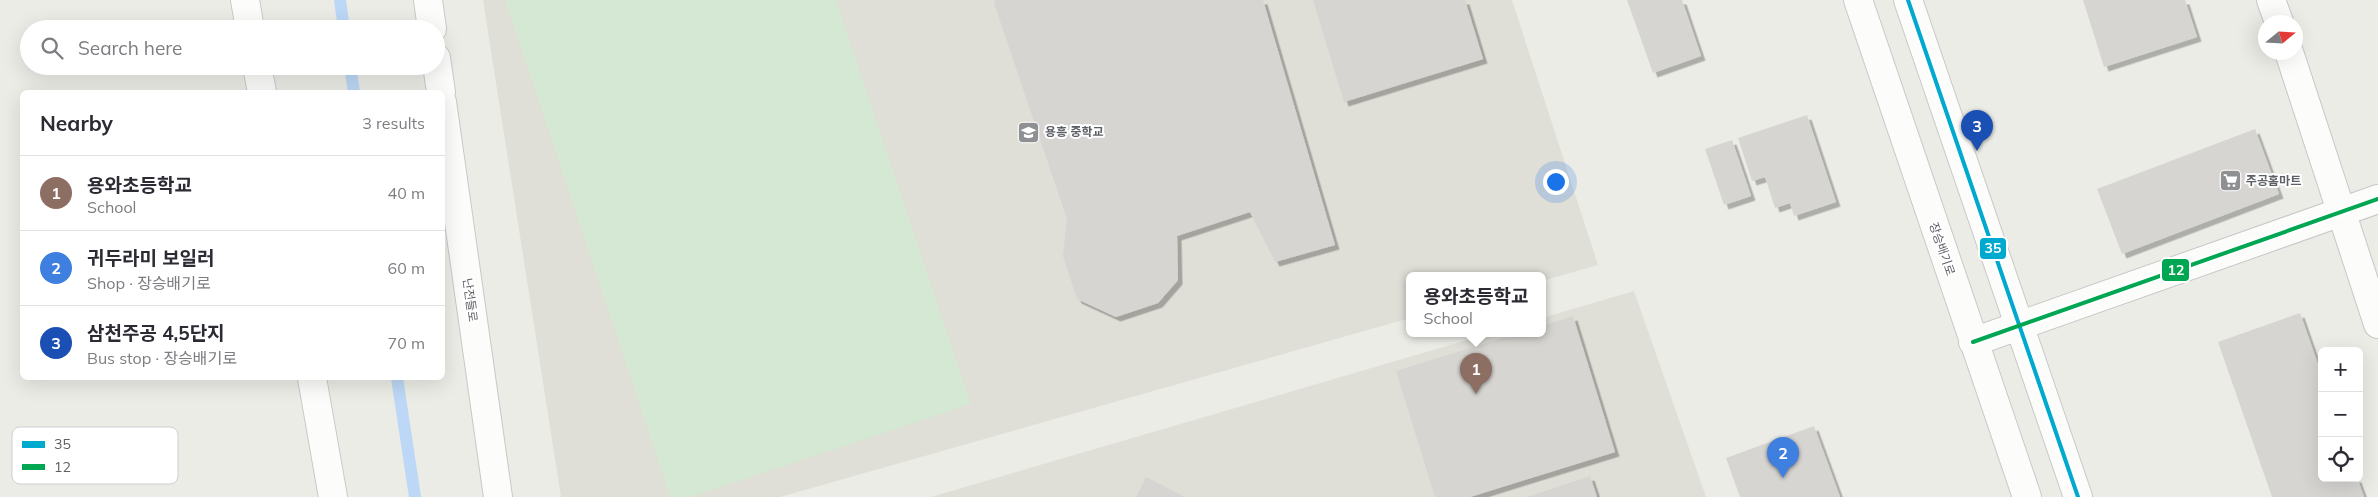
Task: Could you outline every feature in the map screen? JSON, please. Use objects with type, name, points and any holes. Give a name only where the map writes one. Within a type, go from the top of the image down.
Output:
[{"type":"street","points":[[245,0],[248,20]]},
{"type":"street","points":[[428,0],[431,20]]},
{"type":"street","name":"장승배기로","points":[[1858,0],[2027,497]]},
{"type":"street","points":[[1908,0],[2078,497]]},
{"type":"street","points":[[2271,0],[2276,15]]},
{"type":"street","points":[[2292,60],[2378,324]]},
{"type":"street","points":[[259,75],[262,90]]},
{"type":"street","points":[[438,75],[441,90]]},
{"type":"street","name":"난전들로","points":[[445,123],[498,497]]},
{"type":"street","points":[[1973,342],[2378,199]]},
{"type":"street","points":[[312,380],[333,497]]},
{"type":"shaded area","name":"용흥 중학교","points":[[483,0],[1512,0],[1598,265],[1546,280],[1546,272],[1406,272],[1406,319],[780,497],[561,497]]},
{"type":"shaded area","points":[[1634,291],[1706,497],[931,497],[1477,337],[1546,337],[1546,317]]},
{"type":"green space","points":[[505,0],[836,0],[971,404],[691,497],[670,497]]},
{"type":"building","points":[[995,0],[1263,0],[1335,245],[1275,262],[1250,212],[1177,236],[1178,280],[1158,303],[1116,317],[1077,299],[1063,256],[1067,219],[994,3]]},
{"type":"building","points":[[1313,0],[1465,0],[1483,59],[1344,102]]},
{"type":"building","points":[[1627,0],[1682,0],[1701,56],[1653,73]]},
{"type":"building","points":[[2083,0],[2185,0],[2197,37],[2104,67]]},
{"type":"building","points":[[1807,115],[1836,202],[1794,216],[1790,203],[1775,208],[1765,177],[1752,181],[1738,138]]},
{"type":"building","points":[[2255,129],[2279,194],[2122,254],[2097,189]]},
{"type":"building","points":[[1732,140],[1751,196],[1724,205],[1705,149]]},
{"type":"building","points":[[2300,313],[2318,365],[2318,482],[2358,482],[2364,497],[2272,497],[2218,342]]},
{"type":"building","points":[[1573,316],[1615,452],[1470,497],[1435,497],[1396,371],[1506,337],[1546,337],[1546,325]]},
{"type":"building","points":[[1814,426],[1840,497],[1740,497],[1726,458]]},
{"type":"building","points":[[1590,476],[1597,497],[1527,497]]},
{"type":"building","points":[[1146,477],[1185,497],[1136,497]]},
{"type":"waterway","points":[[340,0],[343,20]]},
{"type":"waterway","points":[[351,75],[354,90]]},
{"type":"waterway","points":[[397,380],[415,497]]},
{"type":"transit line","name":"35","points":[[1908,0],[2078,497]]},
{"type":"transit line","name":"12","points":[[1973,342],[2378,199]]},
{"type":"place","name":"용흥 중학교","points":[[1029,132]]},
{"type":"place","name":"삼천주공 4,5단지","points":[[1977,151]]},
{"type":"place","name":"주공홈마트","points":[[2230,181]]},
{"type":"place","name":"용와초등학교","points":[[1476,394]]},
{"type":"place","name":"귀두라미 보일러","points":[[1783,478]]}]
